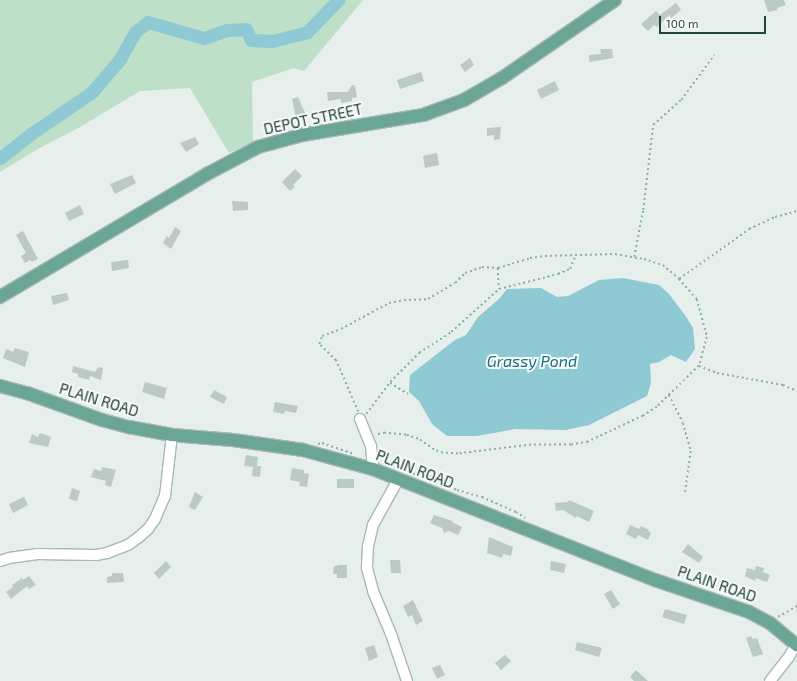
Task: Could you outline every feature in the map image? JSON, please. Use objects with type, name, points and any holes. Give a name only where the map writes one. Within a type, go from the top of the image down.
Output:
[{"type":"main road","name":"DEPOT STREET","points":[[0,297],[207,174],[258,147],[302,135],[423,115],[464,100],[502,78],[615,0]]},
{"type":"main road","name":"PLAIN ROAD","points":[[0,386],[27,393],[102,420],[172,435],[233,440],[302,450],[373,469],[655,580],[749,612],[770,623],[796,645]]},
{"type":"street","points":[[360,419],[371,446],[373,469]]},
{"type":"street","points":[[0,561],[9,558],[38,554],[96,555],[107,553],[128,545],[139,537],[148,529],[155,519],[165,496],[172,435]]},
{"type":"street","points":[[399,478],[374,525],[368,546],[367,568],[373,591],[391,634],[407,681]]},
{"type":"street","points":[[770,681],[789,657],[796,645]]},
{"type":"path","points":[[634,257],[643,210],[654,125],[681,100],[714,55]]},
{"type":"path","points":[[679,279],[749,229],[775,217],[797,211]]},
{"type":"path","points":[[366,434],[379,435],[385,433],[406,435],[418,439],[434,450],[443,454],[458,454],[531,445],[571,445],[588,442],[643,416],[657,407],[699,366],[707,337],[697,299],[679,279],[663,265],[644,259],[615,254],[575,256]]},
{"type":"path","points":[[360,419],[356,405],[336,361],[318,344],[322,336],[340,329],[389,303],[404,300],[428,299],[455,283],[465,273],[482,267],[498,268],[537,257],[581,256],[575,256]]},
{"type":"path","points":[[360,419],[390,383],[418,353],[451,332],[499,290],[564,271],[570,268],[575,256]]},
{"type":"path","points":[[498,268],[499,290]]},
{"type":"path","points":[[699,366],[717,373],[783,385],[797,391]]},
{"type":"path","points":[[390,383],[408,394]]},
{"type":"path","points":[[669,395],[683,423],[691,451],[684,495]]},
{"type":"path","points":[[770,623],[797,606]]},
{"type":"green space","points":[[0,0],[363,0],[304,71],[294,68],[252,82],[253,142],[229,153],[190,88],[140,91],[0,172]]},
{"type":"water","name":"Grassy Pond","points":[[623,278],[659,285],[669,294],[693,328],[695,349],[686,362],[671,355],[659,362],[650,364],[651,383],[647,396],[589,425],[566,430],[515,429],[477,436],[447,436],[432,424],[419,401],[409,392],[410,375],[455,340],[466,335],[478,317],[499,299],[507,289],[541,288],[557,297],[568,296],[599,280]]},
{"type":"building","points":[[764,0],[784,0],[786,5],[777,8],[778,10],[768,12]]},
{"type":"building","points":[[676,3],[681,10],[671,18],[669,15],[657,27],[654,25],[648,31],[641,24],[656,11],[660,15]]},
{"type":"building","points":[[600,49],[612,49],[613,58],[589,62],[589,55],[601,54]]},
{"type":"building","points":[[470,58],[474,65],[465,72],[460,65]]},
{"type":"building","points":[[421,72],[424,81],[400,89],[397,80]]},
{"type":"building","points":[[555,81],[559,90],[541,99],[537,90]]},
{"type":"building","points":[[353,85],[355,86],[357,97],[352,98],[352,101],[341,103],[341,99],[328,101],[327,92],[348,92]]},
{"type":"building","points":[[298,97],[306,115],[296,118],[292,99]]},
{"type":"building","points":[[501,127],[500,139],[494,140],[494,135],[487,136],[487,128]]},
{"type":"building","points":[[195,137],[199,144],[186,152],[180,143]]},
{"type":"building","points":[[437,153],[439,165],[425,168],[423,156]]},
{"type":"building","points":[[295,169],[302,176],[293,185],[295,186],[290,191],[282,182]]},
{"type":"building","points":[[132,175],[136,183],[115,194],[110,184]]},
{"type":"building","points":[[232,201],[248,202],[248,210],[233,211]]},
{"type":"building","points":[[80,205],[84,214],[69,221],[65,213]]},
{"type":"building","points":[[175,227],[181,231],[171,249],[163,243],[167,236],[169,238]]},
{"type":"building","points":[[23,231],[38,259],[32,262],[30,260],[25,263],[21,256],[26,253],[16,235]]},
{"type":"building","points":[[128,260],[129,268],[112,271],[111,262]]},
{"type":"building","points":[[67,293],[69,300],[53,305],[51,296]]},
{"type":"building","points":[[15,348],[29,352],[25,367],[3,358],[6,349],[13,352]]},
{"type":"building","points":[[73,366],[95,372],[98,367],[103,368],[101,380],[90,376],[89,380],[78,377],[78,374],[72,372]]},
{"type":"building","points":[[145,382],[167,388],[164,399],[142,392]]},
{"type":"building","points":[[214,390],[227,397],[224,404],[210,397]]},
{"type":"building","points":[[275,402],[298,406],[296,413],[285,411],[284,414],[273,412]]},
{"type":"building","points":[[40,433],[51,437],[48,447],[29,443],[32,434],[38,437]]},
{"type":"building","points":[[246,455],[258,457],[257,466],[261,466],[260,477],[252,476],[253,467],[244,466]]},
{"type":"building","points":[[102,467],[116,470],[111,487],[105,485],[106,481],[91,477],[94,469],[101,471]]},
{"type":"building","points":[[292,468],[304,470],[304,473],[309,474],[307,487],[299,486],[300,482],[290,480]]},
{"type":"building","points":[[337,479],[354,479],[354,488],[337,488]]},
{"type":"building","points":[[72,488],[80,491],[77,501],[69,499]]},
{"type":"building","points":[[195,492],[203,497],[195,510],[189,507]]},
{"type":"building","points":[[24,497],[28,505],[13,513],[9,504]]},
{"type":"building","points":[[569,500],[594,511],[589,522],[577,516],[576,518],[563,510],[556,511],[555,503],[568,502]]},
{"type":"building","points":[[434,515],[453,521],[452,522],[462,527],[458,535],[449,531],[444,533],[442,528],[430,523]]},
{"type":"building","points":[[630,525],[639,529],[641,526],[649,530],[648,531],[651,533],[648,540],[638,535],[636,539],[626,534]]},
{"type":"building","points":[[489,537],[513,547],[511,556],[503,554],[502,558],[487,553]]},
{"type":"building","points":[[688,544],[703,557],[699,563],[682,552]]},
{"type":"building","points":[[390,560],[400,560],[401,573],[391,573]]},
{"type":"building","points":[[166,561],[171,567],[159,579],[154,573]]},
{"type":"building","points":[[551,561],[566,564],[564,573],[550,570]]},
{"type":"building","points":[[347,565],[347,578],[337,578],[337,574],[333,574],[334,566]]},
{"type":"building","points":[[756,566],[764,568],[763,572],[770,575],[767,582],[756,578],[755,581],[745,576],[747,568],[755,570]]},
{"type":"building","points":[[112,573],[123,573],[124,582],[107,583],[107,577],[112,576]]},
{"type":"building","points":[[29,576],[36,585],[29,589],[27,586],[11,599],[6,592],[13,587],[12,585],[22,578],[23,580]]},
{"type":"building","points":[[611,590],[620,604],[613,609],[604,594]]},
{"type":"building","points":[[413,600],[423,621],[416,625],[412,615],[408,617],[403,606]]},
{"type":"building","points":[[665,609],[687,615],[684,624],[662,617]]},
{"type":"building","points":[[751,636],[753,639],[757,638],[763,654],[753,657],[746,638]]},
{"type":"building","points":[[577,642],[602,648],[599,657],[575,650]]},
{"type":"building","points":[[374,645],[378,657],[369,661],[365,648]]},
{"type":"building","points":[[505,655],[511,661],[501,670],[495,663]]},
{"type":"building","points":[[440,665],[445,675],[437,679],[432,668]]},
{"type":"building","points":[[636,670],[648,681],[634,681],[630,677]]},
{"type":"waterway","points":[[0,158],[32,133],[92,92],[120,59],[135,32],[148,22],[204,38],[227,30],[246,29],[251,40],[272,41],[307,32],[338,0]]}]
